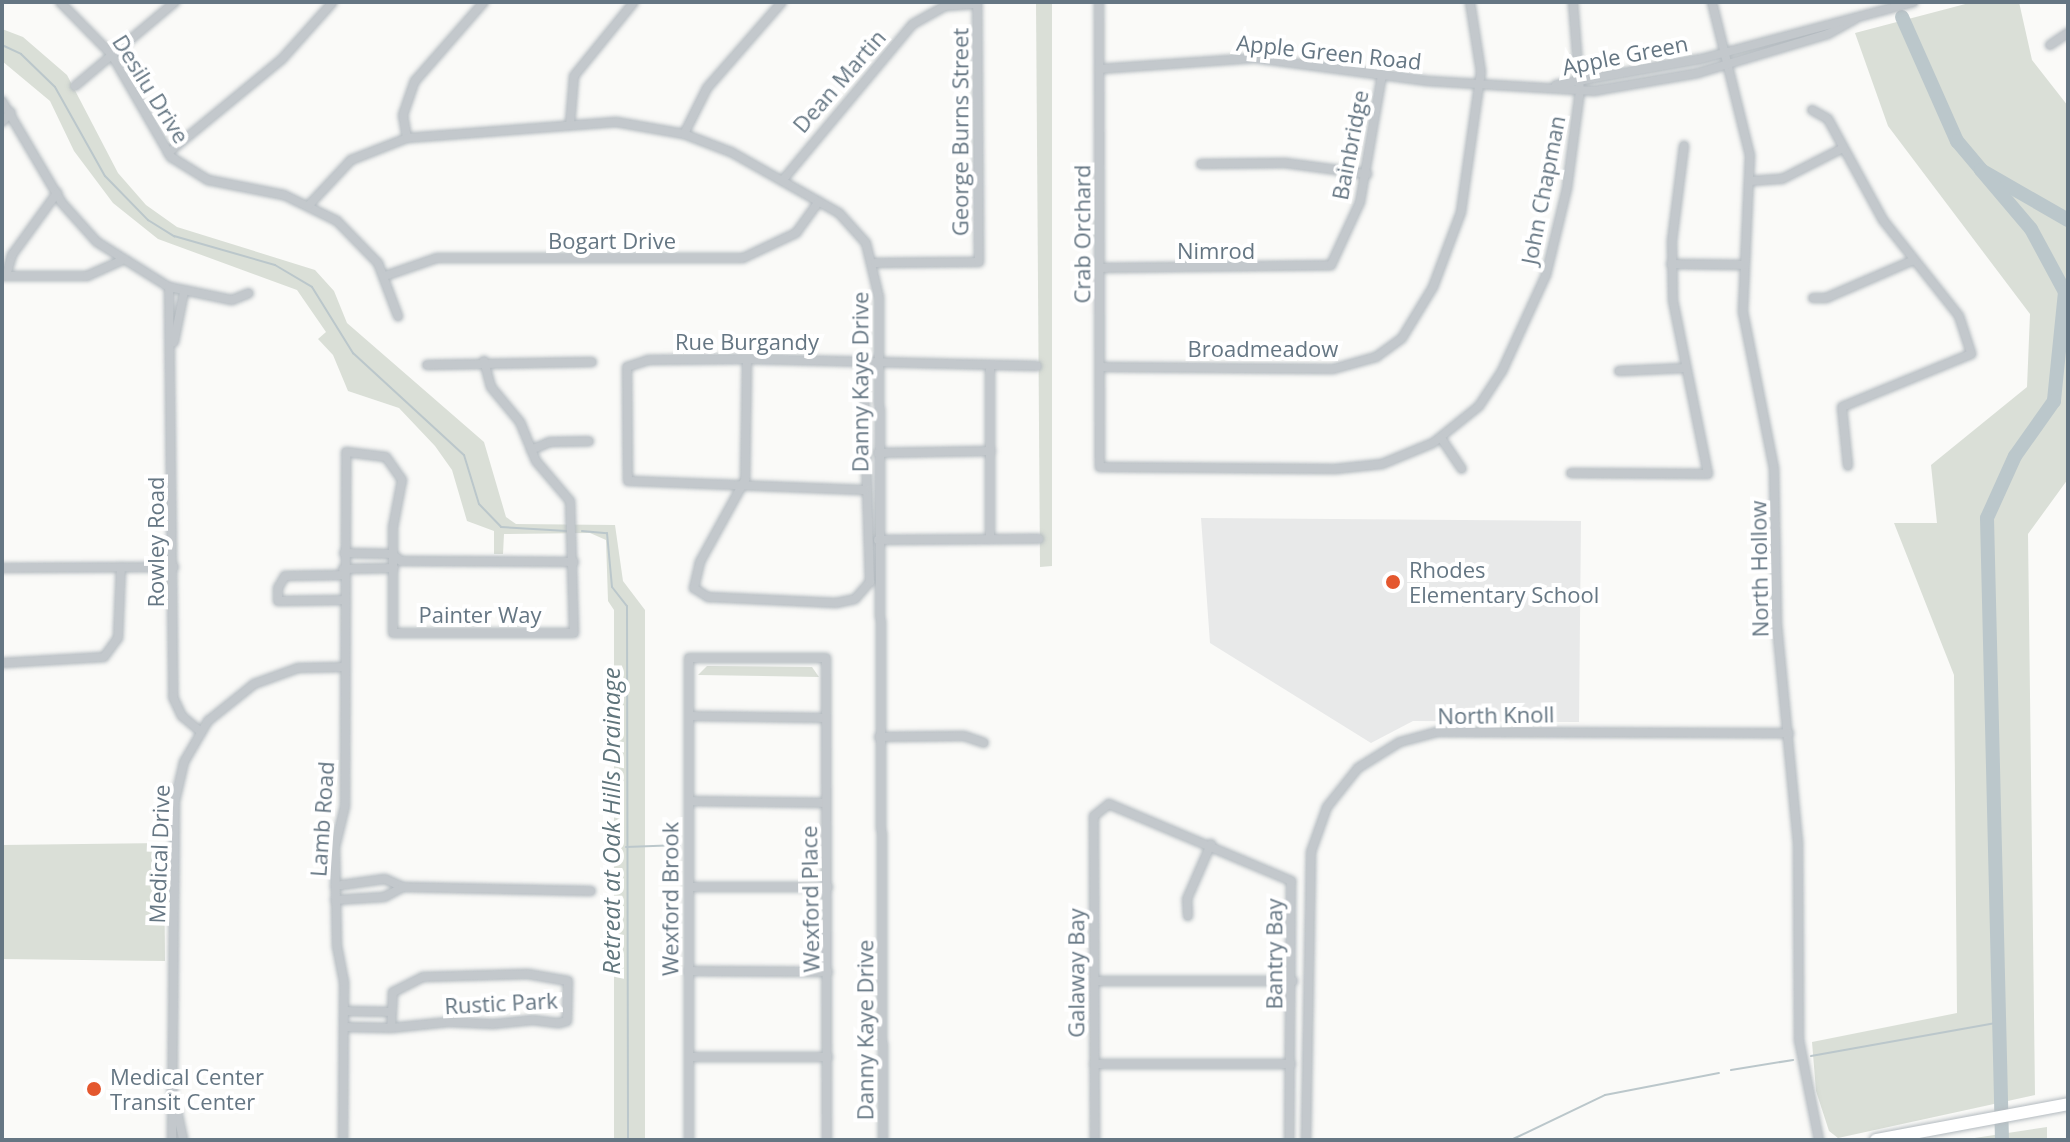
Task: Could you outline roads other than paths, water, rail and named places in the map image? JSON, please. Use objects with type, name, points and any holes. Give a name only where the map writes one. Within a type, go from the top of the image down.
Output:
[{"type":"main road","points":[[1876,1140],[2068,1104]]},
{"type":"street","name":"Desilu Drive","points":[[60,2],[112,55],[168,153],[208,180],[309,205],[347,228],[385,276],[398,316]]},
{"type":"street","points":[[75,86],[175,2]]},
{"type":"street","points":[[168,153],[282,59],[333,2]]},
{"type":"street","points":[[407,138],[403,115],[415,81],[484,2]]},
{"type":"street","points":[[570,124],[574,76],[634,2]]},
{"type":"street","points":[[684,134],[707,88],[782,2]]},
{"type":"street","name":"Crab Orchard","points":[[1099,2],[1100,467]]},
{"type":"street","name":"Broadmeadow","points":[[1100,367],[1333,369],[1386,351],[1415,321],[1449,250],[1469,173],[1481,85],[1470,2]]},
{"type":"street","name":"John Chapman","points":[[1100,467],[1357,468],[1395,460],[1441,438],[1490,389],[1535,302],[1559,225],[1580,91],[1573,2]]},
{"type":"street","name":"North Hollow","points":[[1712,2],[1730,64],[1751,181],[1744,265],[1745,332],[1774,469],[1777,625],[1798,845],[1799,1040],[1819,1140]]},
{"type":"street","name":"Apple Green","points":[[1555,85],[1580,91],[1730,64],[1855,19],[1913,2]]},
{"type":"street","name":"Dean Martin","points":[[782,181],[913,24],[946,6],[977,3]]},
{"type":"street","name":"George Burns Street","points":[[875,263],[979,262],[977,3]]},
{"type":"street","name":"Apple Green","points":[[1555,85],[1727,51],[1821,22],[1855,19]]},
{"type":"street","points":[[2050,45],[2068,33]]},
{"type":"street","name":"Apple Green Road","points":[[1099,69],[1255,58],[1481,85],[1555,85]]},
{"type":"street","name":"Bainbridge","points":[[1331,265],[1367,174],[1382,75]]},
{"type":"street","points":[[2,101],[57,193],[80,225],[121,261],[184,292],[232,300],[249,293]]},
{"type":"street","points":[[1812,110],[1828,119],[1883,220],[1959,316],[1971,354],[1842,407],[1848,466]]},
{"type":"street","points":[[2,122],[11,112]]},
{"type":"street","name":"Danny Kaye Drive","points":[[309,205],[351,160],[407,138],[616,122],[684,134],[819,201],[854,227],[875,263],[883,1140]]},
{"type":"street","points":[[1571,473],[1708,474],[1685,368],[1671,264],[1684,146]]},
{"type":"street","points":[[1751,181],[1782,179],[1843,148]]},
{"type":"street","points":[[1201,164],[1285,163],[1367,174]]},
{"type":"street","points":[[57,193],[12,255],[4,276],[87,276],[121,261]]},
{"type":"street","name":"Bogart Drive","points":[[385,276],[437,258],[743,258],[796,233],[819,201]]},
{"type":"street","points":[[1813,298],[1826,298],[1914,260]]},
{"type":"street","points":[[1671,264],[1744,265]]},
{"type":"street","name":"Nimrod","points":[[1100,268],[1331,265]]},
{"type":"street","name":"Rowley Road","points":[[169,287],[174,343],[173,697],[182,716],[200,731]]},
{"type":"street","name":"Rowley Road","points":[[174,343],[184,292]]},
{"type":"street","points":[[747,359],[742,485],[700,562],[694,588],[708,597],[855,599],[870,582],[863,362]]},
{"type":"street","name":"Rue Burgandy","points":[[742,485],[628,481],[627,367],[648,360],[747,359],[1037,366]]},
{"type":"street","points":[[427,365],[484,361],[592,362]]},
{"type":"street","name":"Painter Way","points":[[346,452],[386,457],[402,480],[392,554],[393,633],[574,633],[570,501],[543,477],[520,422],[491,387],[484,361]]},
{"type":"street","points":[[990,366],[990,539]]},
{"type":"street","points":[[1619,371],[1685,368]]},
{"type":"street","points":[[1441,438],[1462,469]]},
{"type":"street","points":[[531,450],[550,442],[589,441]]},
{"type":"street","points":[[878,453],[991,451]]},
{"type":"street","name":"Lamb Road","points":[[343,1140],[344,1011],[335,886],[336,835],[345,806],[343,572],[346,452]]},
{"type":"street","points":[[865,490],[878,484]]},
{"type":"street","points":[[742,485],[865,490],[878,495]]},
{"type":"street","points":[[878,540],[1039,539]]},
{"type":"street","points":[[344,553],[392,554],[401,561],[574,562]]},
{"type":"street","points":[[344,600],[278,601],[278,588],[285,576],[392,570],[401,561]]},
{"type":"street","points":[[2,663],[104,657],[118,638],[121,567]]},
{"type":"street","points":[[2,568],[174,567]]},
{"type":"street","name":"Wexford Brook","points":[[689,1140],[689,658],[826,658]]},
{"type":"street","name":"Wexford Place","points":[[826,658],[827,1140]]},
{"type":"street","name":"Medical Drive","points":[[172,1140],[175,1101],[175,801],[184,762],[200,731],[228,702],[268,677],[298,668],[344,667]]},
{"type":"street","points":[[689,716],[825,718]]},
{"type":"street","name":"North Knoll","points":[[1306,1140],[1311,852],[1327,807],[1358,768],[1400,742],[1446,731],[1789,733]]},
{"type":"street","points":[[879,737],[964,736],[984,743]]},
{"type":"street","points":[[689,801],[826,803]]},
{"type":"street","name":"Bantry Bay","points":[[1100,807],[1115,805],[1291,881],[1293,981],[1289,1140]]},
{"type":"street","name":"Galaway Bay","points":[[1095,1140],[1094,816],[1100,807]]},
{"type":"street","points":[[1188,916],[1187,899],[1211,844]]},
{"type":"street","points":[[335,886],[385,879],[403,887],[591,891]]},
{"type":"street","points":[[335,900],[384,897],[403,887]]},
{"type":"street","points":[[689,887],[828,887]]},
{"type":"street","points":[[688,971],[828,972]]},
{"type":"street","name":"Rustic Park","points":[[344,1027],[567,1021],[568,981],[528,974],[423,977],[399,986],[391,1012]]},
{"type":"street","points":[[1094,981],[1293,981]]},
{"type":"street","points":[[344,1011],[391,1012],[391,1028]]},
{"type":"street","points":[[365,1012],[365,1027]]},
{"type":"street","points":[[690,1057],[828,1057]]},
{"type":"street","points":[[1094,1064],[1291,1064]]},
{"type":"street","name":"Medical Drive","points":[[175,1101],[183,1140]]},
{"type":"waterway","points":[[1902,17],[1957,141],[1981,170],[2068,220]]},
{"type":"waterway","points":[[2,45],[21,54],[55,87],[105,176],[148,220],[174,236],[275,265],[312,287],[353,353],[464,455],[479,504],[501,527],[567,531]]},
{"type":"waterway","points":[[1981,170],[2031,229],[2065,292],[2054,401],[2015,456],[1987,518],[2002,1140]]},
{"type":"waterway","name":"Retreat at Oak Hills Drainage","points":[[582,531],[607,533],[612,587],[627,606],[628,1140]]},
{"type":"waterway","points":[[626,847],[680,845]]},
{"type":"waterway","points":[[1811,1056],[1997,1023]]},
{"type":"waterway","points":[[1731,1070],[1793,1060]]},
{"type":"waterway","points":[[1511,1140],[1605,1095],[1719,1073]]},
{"type":"place","name":"Rhodes Elementary School","points":[[1393,582]]},
{"type":"place","name":"Medical Center Transit Center","points":[[94,1089]]}]
